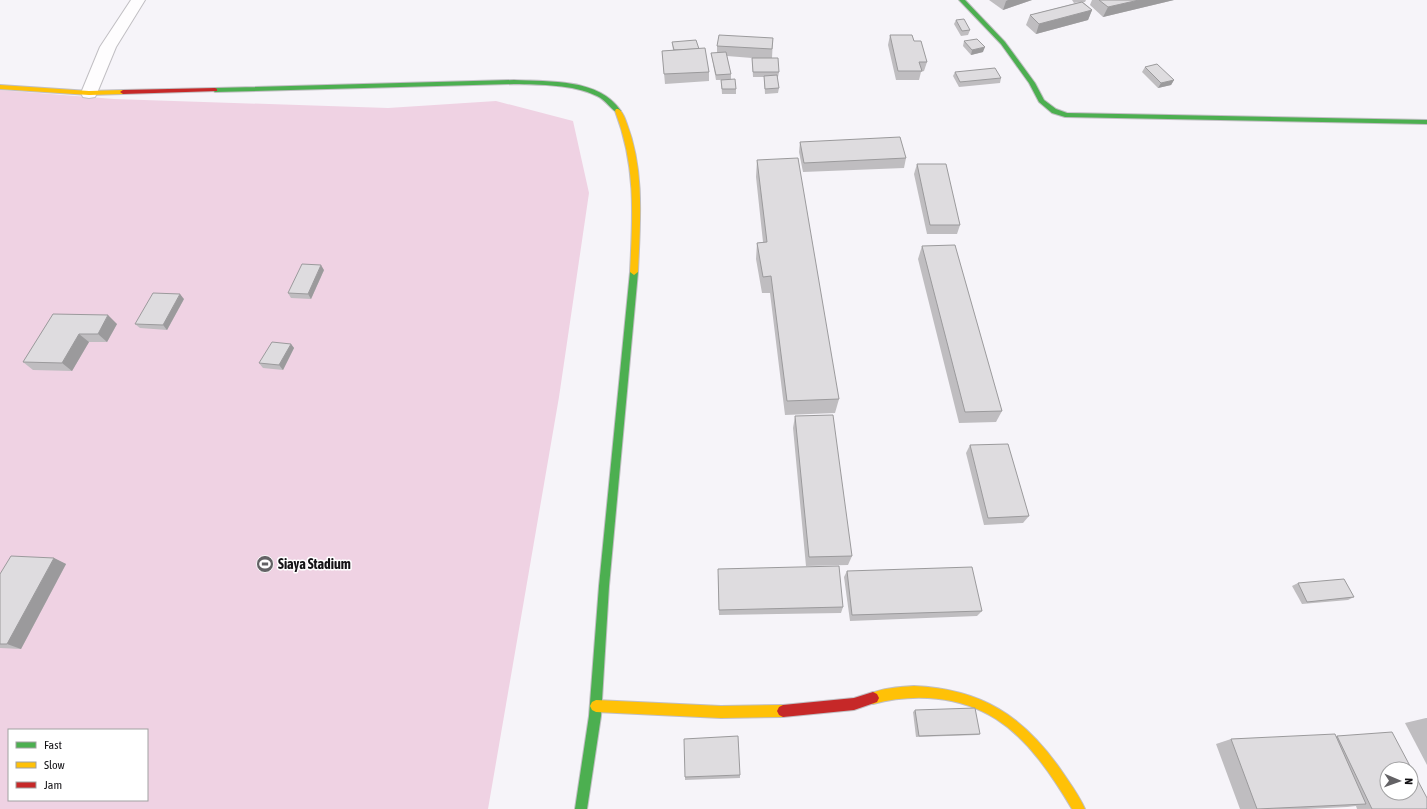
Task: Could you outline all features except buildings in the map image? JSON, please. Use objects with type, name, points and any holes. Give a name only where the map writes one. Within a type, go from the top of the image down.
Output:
[{"type":"street","points":[[89,93],[108,47],[138,0]]},
{"type":"street","points":[[962,0],[984,21],[1007,48],[1032,83],[1041,101],[1054,111],[1067,115],[1427,122]]},
{"type":"street","points":[[0,87],[89,93],[514,82],[568,87],[597,93],[614,104],[624,120],[632,148],[635,208],[635,254],[618,453],[601,619],[596,706],[581,809]]},
{"type":"street","points":[[596,706],[720,712],[776,712],[854,704],[886,694],[931,691],[966,698],[1001,715],[1026,738],[1062,780],[1079,809]]},
{"type":"shaded area","name":"Siaya Stadium","points":[[0,90],[114,99],[388,108],[496,101],[573,121],[589,193],[559,397],[488,809],[0,809]]},
{"type":"traffic: fast","points":[[962,0],[1003,43],[1032,83],[1041,101],[1054,111],[1067,115],[1427,122]]},
{"type":"traffic: fast","points":[[215,90],[514,82],[540,83],[572,86],[587,90],[600,95],[611,102],[618,111]]},
{"type":"traffic: fast","points":[[581,809],[595,716],[604,586],[634,272]]},
{"type":"traffic: slow","points":[[0,87],[89,93],[123,92]]},
{"type":"traffic: slow","points":[[618,111],[631,150],[636,190],[634,272]]},
{"type":"traffic: slow","points":[[873,698],[900,692],[928,692],[956,697],[997,713],[1025,735],[1045,758],[1079,809]]},
{"type":"traffic: slow","points":[[596,706],[721,712],[783,711]]},
{"type":"traffic: jam","points":[[123,92],[215,90]]},
{"type":"traffic: jam","points":[[783,711],[854,704],[873,698]]},
{"type":"place","name":"Siaya Stadium","points":[[265,564]]}]
